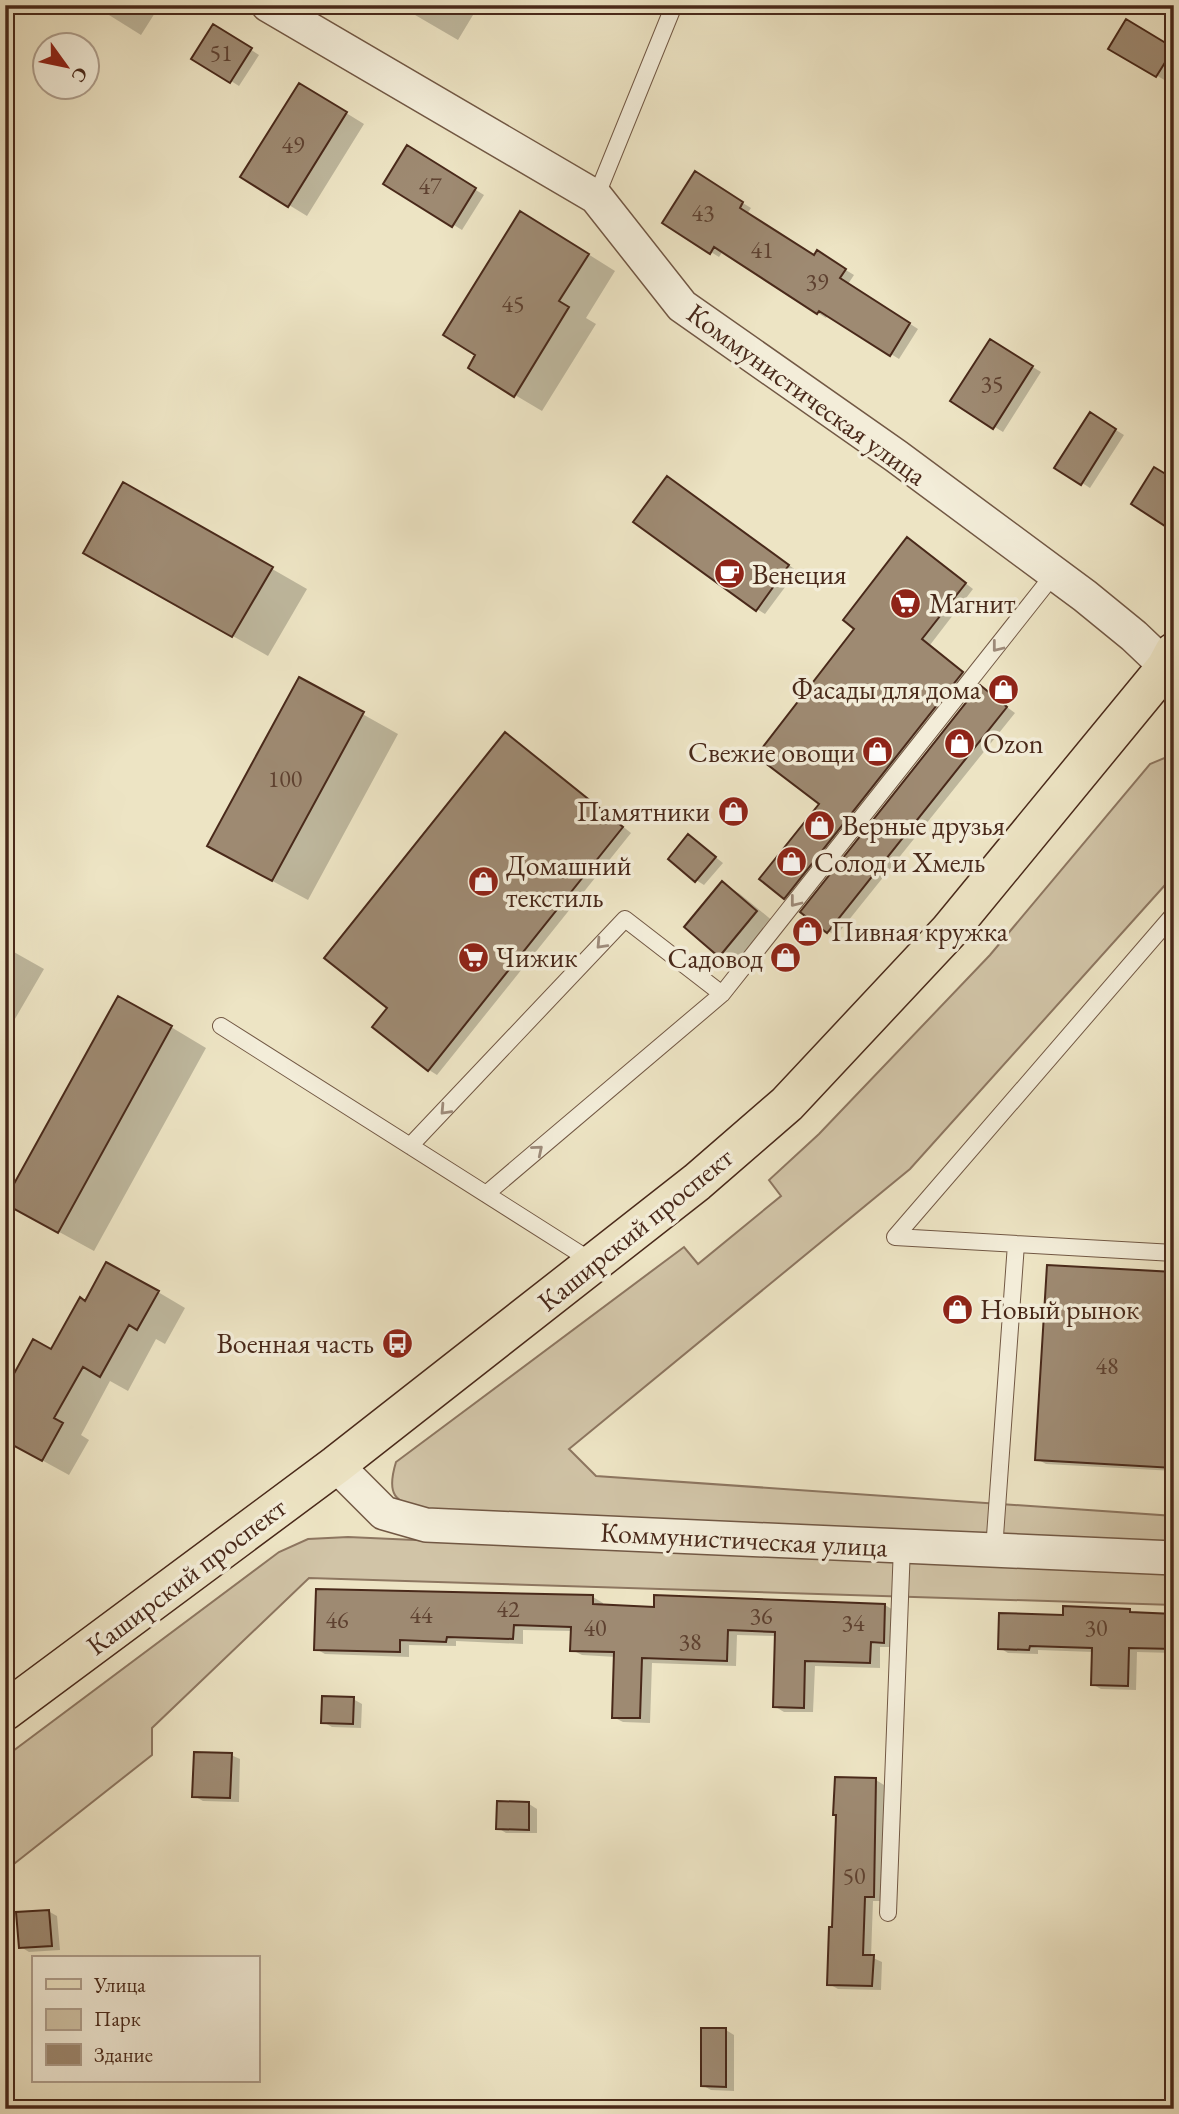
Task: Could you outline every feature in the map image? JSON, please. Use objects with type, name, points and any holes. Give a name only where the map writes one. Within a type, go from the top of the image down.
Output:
[{"type":"main road","name":"Каширский проспект","points":[[5,1711],[336,1465],[595,1264],[697,1182],[787,1104],[949,931],[1171,664]]},
{"type":"street","name":"Коммунистическая улица","points":[[268,5],[596,197],[682,306],[896,456],[1171,664]]},
{"type":"street","name":"Коммунистическая улица","points":[[336,1465],[384,1513],[426,1525],[1174,1558]]},
{"type":"lane","points":[[596,197],[674,5]]},
{"type":"lane","points":[[486,1194],[722,994],[1055,574]]},
{"type":"lane","points":[[1174,914],[895,1237],[1174,1252]]},
{"type":"lane","points":[[410,1146],[625,919],[722,994]]},
{"type":"lane","points":[[221,1026],[595,1264]]},
{"type":"lane","points":[[994,1550],[1016,1244]]},
{"type":"lane","points":[[888,1913],[902,1546]]},
{"type":"green space","points":[[1174,754],[1174,875],[910,1169],[569,1449],[596,1476],[1174,1516],[1174,1542],[425,1510],[406,1504],[395,1495],[392,1482],[396,1462],[684,1247],[698,1264],[781,1196],[769,1180],[819,1134],[990,955],[1150,764]]},
{"type":"green space","points":[[348,1537],[1174,1574],[1174,1605],[309,1578],[152,1728],[152,1755],[5,1871],[5,1757],[279,1552],[308,1539]]},
{"type":"building","points":[[1126,19],[1174,48],[1156,77],[1108,49]]},
{"type":"building","points":[[213,24],[252,48],[230,83],[191,59]]},
{"type":"building","points":[[299,83],[347,112],[288,207],[240,177]]},
{"type":"building","points":[[407,145],[476,188],[452,227],[383,184]]},
{"type":"building","points":[[695,171],[743,202],[740,208],[814,255],[817,250],[846,269],[840,278],[910,323],[890,356],[819,311],[817,314],[714,247],[710,254],[662,223]]},
{"type":"building","points":[[520,211],[589,254],[559,301],[569,307],[514,397],[468,368],[475,355],[443,335]]},
{"type":"building","points":[[990,339],[1033,366],[993,429],[950,401]]},
{"type":"building","points":[[1090,412],[1116,429],[1081,485],[1054,468]]},
{"type":"building","points":[[1154,467],[1174,479],[1174,512],[1165,526],[1131,504]]},
{"type":"building","points":[[667,476],[789,565],[756,611],[633,522]]},
{"type":"building","points":[[123,482],[273,567],[232,637],[83,553]]},
{"type":"building","points":[[907,537],[966,583],[922,639],[963,672],[784,899],[759,879],[819,804],[756,756],[854,629],[843,620]]},
{"type":"building","points":[[299,677],[364,712],[272,881],[207,846]]},
{"type":"building","points":[[980,685],[1007,707],[827,933],[800,912]]},
{"type":"building","points":[[505,732],[623,827],[428,1071],[372,1027],[387,1008],[324,958]]},
{"type":"building","points":[[688,834],[716,857],[695,882],[668,859]]},
{"type":"building","points":[[722,881],[757,911],[719,957],[684,927]]},
{"type":"building","points":[[118,996],[172,1026],[58,1233],[5,1204],[5,1200]]},
{"type":"building","points":[[106,1262],[159,1291],[137,1330],[129,1325],[100,1377],[83,1367],[54,1418],[63,1423],[42,1461],[5,1441],[5,1390],[33,1339],[51,1349],[80,1297],[85,1301]]},
{"type":"building","points":[[1047,1265],[1174,1272],[1174,1468],[1035,1460]]},
{"type":"building","points":[[316,1589],[593,1595],[593,1604],[654,1607],[654,1595],[885,1604],[884,1643],[871,1642],[870,1663],[805,1661],[804,1708],[773,1707],[775,1632],[728,1630],[727,1661],[642,1658],[640,1718],[612,1718],[614,1652],[570,1651],[571,1627],[514,1625],[513,1639],[447,1637],[446,1642],[400,1640],[400,1652],[314,1650]]},
{"type":"building","points":[[1063,1606],[1174,1614],[1174,1649],[1129,1648],[1128,1686],[1091,1685],[1092,1648],[1030,1646],[1029,1650],[998,1649],[999,1613],[1063,1615]]},
{"type":"building","points":[[322,1696],[354,1697],[353,1724],[321,1723]]},
{"type":"building","points":[[194,1752],[232,1753],[230,1798],[192,1797]]},
{"type":"building","points":[[835,1777],[876,1778],[874,1897],[865,1897],[863,1955],[874,1955],[872,1986],[827,1985],[829,1927],[832,1927]]},
{"type":"building","points":[[497,1801],[529,1802],[529,1830],[496,1829]]},
{"type":"building","points":[[49,1910],[52,1946],[19,1948],[16,1912]]},
{"type":"building","points":[[701,2028],[726,2028],[726,2087],[701,2086]]},
{"type":"place","name":"Венеция","points":[[729,574]]},
{"type":"place","name":"Магнит","points":[[906,603]]},
{"type":"place","name":"Фасады для дома","points":[[1004,689]]},
{"type":"place","name":"Ozon","points":[[960,743]]},
{"type":"place","name":"Свежие овощи","points":[[878,752]]},
{"type":"place","name":"Памятники","points":[[733,811]]},
{"type":"place","name":"Верные друзья","points":[[819,825]]},
{"type":"place","name":"Солод и Хмель","points":[[791,862]]},
{"type":"place","name":"Домашний текстиль","points":[[483,881]]},
{"type":"place","name":"Пивная кружка","points":[[808,931]]},
{"type":"place","name":"Чижик","points":[[473,957]]},
{"type":"place","name":"Садовод","points":[[786,958]]},
{"type":"place","name":"Новый рынок","points":[[957,1309]]},
{"type":"place","name":"Военная часть","points":[[397,1343]]}]
